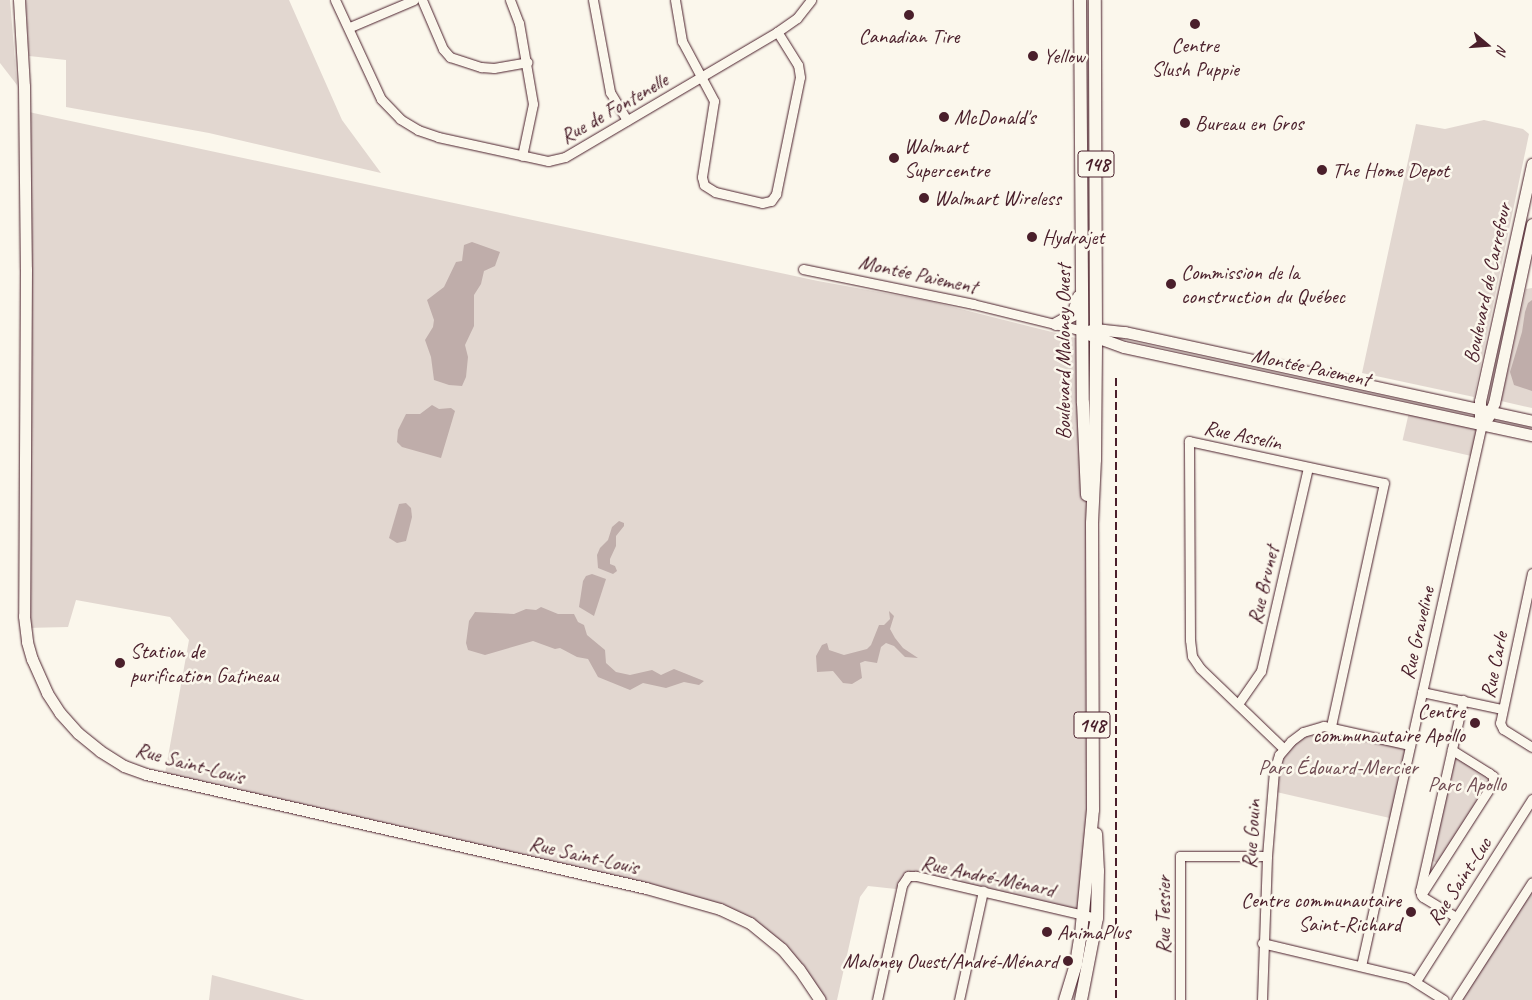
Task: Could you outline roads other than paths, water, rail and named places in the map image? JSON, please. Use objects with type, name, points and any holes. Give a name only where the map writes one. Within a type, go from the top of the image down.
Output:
[{"type":"main road","name":"Boulevard Maloney Ouest","points":[[1080,0],[1083,270],[1092,333]]},
{"type":"main road","name":"Boulevard Maloney Ouest","points":[[1065,1000],[1076,964],[1084,914],[1093,810],[1092,523],[1086,490],[1083,436],[1092,333],[1095,0]]},
{"type":"main road","points":[[1056,324],[1069,318],[1076,310],[1083,270]]},
{"type":"main road","name":"Boulevard Maloney Ouest","points":[[1081,1000],[1097,918],[1098,846],[1093,810]]},
{"type":"street","name":"Rue Saint-Louis","points":[[19,0],[24,93],[26,269],[24,616],[27,642],[32,659],[47,693],[60,713],[78,733],[100,750],[124,766],[146,774],[646,888],[720,908],[754,926],[782,949],[806,977],[820,1000]]},
{"type":"street","name":"Rue de Fontenelle","points":[[336,0],[350,27],[378,93],[387,107],[400,119],[432,135],[522,156],[548,160],[560,159],[777,32],[797,18],[810,0]]},
{"type":"street","points":[[350,27],[414,0]]},
{"type":"street","points":[[422,0],[443,49],[450,57],[482,67],[494,68],[527,62]]},
{"type":"street","points":[[510,0],[519,23],[533,104],[522,156]]},
{"type":"street","points":[[593,0],[610,92],[626,120]]},
{"type":"street","points":[[675,0],[682,41],[700,77],[713,97],[715,105],[702,172],[704,185],[715,192],[762,203],[771,201],[779,188],[800,77],[798,65],[777,32]]},
{"type":"street","name":"Boulevard de Carrefour","points":[[1478,409],[1532,164]]},
{"type":"street","name":"Boulevard de Carrefour","points":[[1492,412],[1532,224]]},
{"type":"street","name":"Montée Paiement","points":[[803,269],[973,304],[1056,324],[1092,333],[1124,347],[1532,435]]},
{"type":"street","name":"Montée Paiement","points":[[1092,333],[1125,332],[1532,421]]},
{"type":"street","points":[[1478,409],[1482,424]]},
{"type":"street","points":[[1482,424],[1492,412]]},
{"type":"street","name":"Rue Graveline","points":[[1361,966],[1482,424]]},
{"type":"street","name":"Rue Asselin","points":[[1283,748],[1200,668],[1195,662],[1191,649],[1189,441],[1384,483],[1332,727]]},
{"type":"street","name":"Rue Brunet","points":[[1238,704],[1261,671],[1308,467]]},
{"type":"street","name":"Rue Carle","points":[[1532,574],[1502,709],[1501,727],[1532,747]]},
{"type":"street","points":[[1422,692],[1502,709]]},
{"type":"street","points":[[1421,895],[1420,891],[1463,700]]},
{"type":"street","points":[[1283,748],[1303,732],[1315,728],[1332,727],[1410,745]]},
{"type":"street","name":"Rue Gouin","points":[[1262,1000],[1262,943],[1274,771],[1283,748]]},
{"type":"street","points":[[1421,895],[1493,783],[1493,776],[1489,772],[1452,750]]},
{"type":"street","name":"Rue Saint-Luc","points":[[1416,981],[1532,799]]},
{"type":"street","name":"Rue Tessier","points":[[1180,1000],[1180,856],[1267,856]]},
{"type":"street","name":"Rue André-Ménard","points":[[876,1000],[906,878],[916,876],[1097,918]]},
{"type":"street","points":[[1456,1000],[1532,882]]},
{"type":"street","points":[[959,1000],[983,891]]},
{"type":"street","points":[[1421,895],[1456,918]]},
{"type":"street","points":[[1262,943],[1416,981],[1444,1000]]},
{"type":"railway","points":[[1116,378],[1116,1000]]},
{"type":"place","name":"Canadian Tire","points":[[909,15]]},
{"type":"place","name":"Centre Slush Puppie","points":[[1195,24]]},
{"type":"place","name":"Yellow","points":[[1033,56]]},
{"type":"place","name":"McDonald's","points":[[944,117]]},
{"type":"place","name":"Bureau en Gros","points":[[1185,123]]},
{"type":"place","name":"Walmart Supercentre","points":[[894,158]]},
{"type":"place","name":"The Home Depot","points":[[1322,170]]},
{"type":"place","name":"Walmart Wireless","points":[[924,198]]},
{"type":"place","name":"Hydrajet","points":[[1032,237]]},
{"type":"place","name":"Commission de la construction du Québec","points":[[1171,284]]},
{"type":"place","name":"Station de purification Gatineau","points":[[120,663]]},
{"type":"place","name":"Centre communautaire Apollo","points":[[1475,723]]},
{"type":"place","name":"Centre communautaire Saint-Richard","points":[[1411,912]]},
{"type":"place","name":"AnimaPlus","points":[[1047,932]]},
{"type":"place","name":"Maloney Ouest/André-Ménard","points":[[1068,961]]},
{"type":"park label","name":"Parc Édouard-Mercier","points":[[1338,767]]},
{"type":"park label","name":"Parc Apollo","points":[[1467,784]]}]
